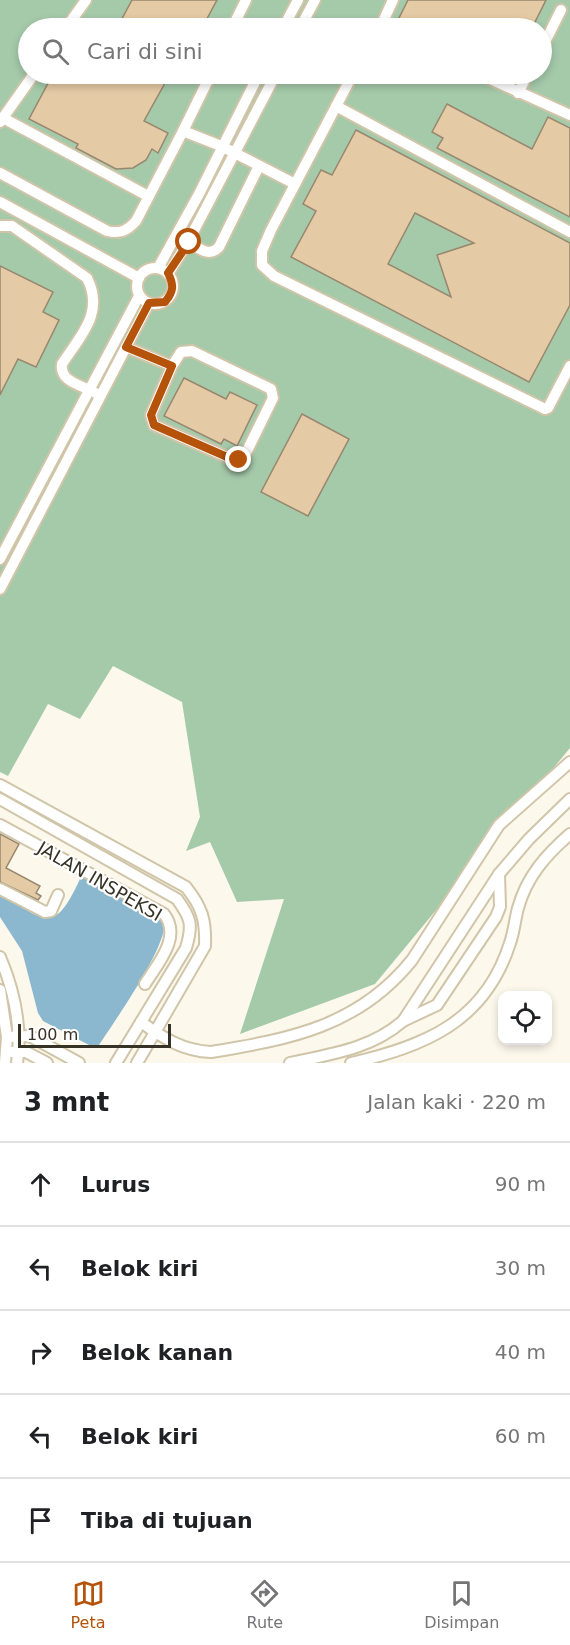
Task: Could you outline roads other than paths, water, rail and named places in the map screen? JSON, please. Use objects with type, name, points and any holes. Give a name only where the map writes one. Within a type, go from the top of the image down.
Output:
[{"type":"lane","points":[[73,18],[86,0]]},
{"type":"lane","points":[[237,18],[246,0]]},
{"type":"lane","points":[[288,18],[298,0]]},
{"type":"lane","points":[[305,18],[315,0]]},
{"type":"lane","points":[[385,18],[393,0]]},
{"type":"lane","points":[[552,28],[561,10]]},
{"type":"lane","points":[[27,84],[2,120],[148,196]]},
{"type":"lane","points":[[0,173],[107,231],[115,233],[130,228],[206,84]]},
{"type":"lane","points":[[158,268],[199,195],[221,146],[254,84]]},
{"type":"lane","points":[[168,273],[189,242],[271,84]]},
{"type":"lane","points":[[348,84],[262,250],[262,265],[274,276],[545,409],[548,408],[570,366]]},
{"type":"lane","points":[[500,84],[570,115]]},
{"type":"lane","points":[[518,93],[523,84]]},
{"type":"lane","points":[[336,106],[570,232]]},
{"type":"lane","points":[[183,131],[221,146],[295,184]]},
{"type":"lane","points":[[189,242],[208,253],[219,247],[259,166]]},
{"type":"lane","points":[[0,202],[139,278]]},
{"type":"lane","points":[[0,226],[12,226],[87,278],[92,286],[94,310],[62,364],[61,371],[65,378],[96,393]]},
{"type":"lane","points":[[0,589],[96,393],[139,296],[137,284],[139,278],[147,268],[158,268],[168,273],[173,283],[172,293],[165,302],[149,303],[139,296]]},
{"type":"lane","points":[[0,559],[64,434],[96,393],[126,347],[149,303]]},
{"type":"lane","points":[[126,347],[172,366]]},
{"type":"lane","points":[[192,351],[271,389],[273,398],[244,457],[234,460],[154,425],[151,415],[172,366],[181,352],[192,351]]},
{"type":"lane","points":[[141,1022],[155,1032],[193,1051],[211,1052],[317,1029],[359,1009],[397,979],[412,960],[499,825],[570,762]]},
{"type":"lane","points":[[0,785],[186,887],[200,906],[206,923],[205,946],[137,1063]]},
{"type":"lane","points":[[0,799],[177,899],[189,915],[191,932],[186,948],[116,1063]]},
{"type":"lane","points":[[290,1063],[364,1046],[387,1036],[403,1021],[499,874],[529,839],[570,799]]},
{"type":"lane","name":"JALAN INSPEKSI","points":[[0,825],[164,914],[171,924],[171,933],[166,950],[145,984]]},
{"type":"lane","points":[[351,1063],[404,1049],[431,1039],[455,1024],[478,999],[498,971],[510,944],[519,906],[529,880],[546,855],[570,834]]},
{"type":"lane","points":[[403,1021],[438,1005],[496,917],[500,907],[499,874]]},
{"type":"lane","points":[[0,889],[45,912],[51,911],[58,895]]},
{"type":"lane","points":[[0,957],[10,980],[13,1036],[6,1058],[18,1057],[26,1052],[47,1063]]},
{"type":"lane","points":[[0,990],[18,1057]]},
{"type":"lane","points":[[13,1036],[30,1036],[73,1062]]},
{"type":"water","points":[[86,877],[158,914],[165,922],[163,934],[149,966],[99,1045],[91,1046],[43,1021],[38,1013],[22,951],[0,917],[0,893],[39,916],[48,918],[55,916],[63,909],[80,879]]}]
